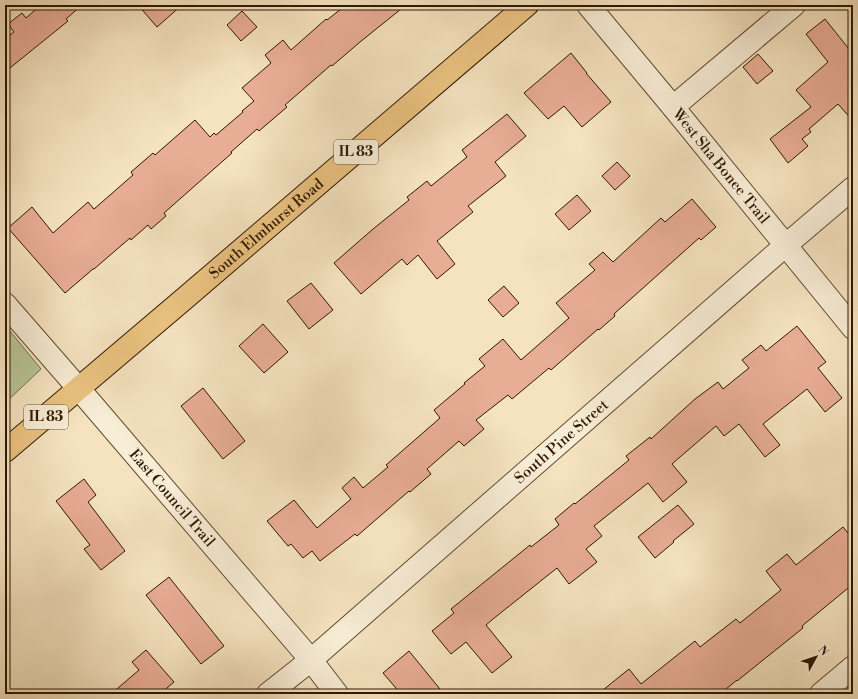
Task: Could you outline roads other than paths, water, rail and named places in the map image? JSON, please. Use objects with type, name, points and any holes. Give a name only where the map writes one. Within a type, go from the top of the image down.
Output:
[{"type":"main road","name":"South Elmhurst Road","points":[[5,451],[526,5]]},
{"type":"street","name":"West Sha Bonee Trail","points":[[588,5],[853,328]]},
{"type":"street","points":[[673,107],[794,5]]},
{"type":"street","name":"South Pine Street","points":[[268,694],[310,660],[853,188]]},
{"type":"street","name":"East Council Trail","points":[[5,304],[310,660],[337,694]]},
{"type":"street","points":[[821,694],[853,667]]}]
